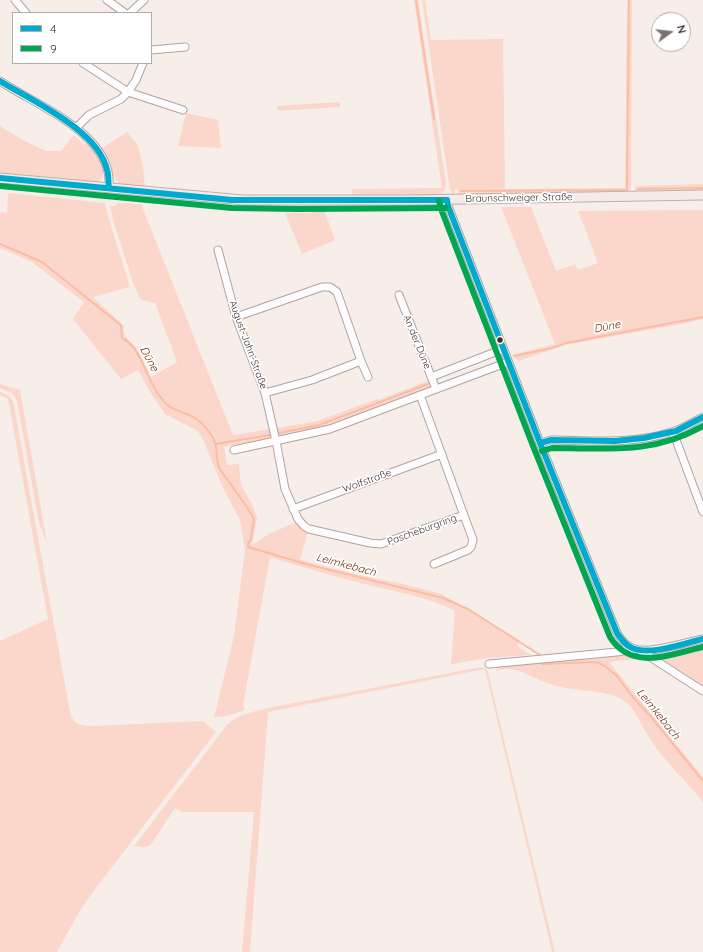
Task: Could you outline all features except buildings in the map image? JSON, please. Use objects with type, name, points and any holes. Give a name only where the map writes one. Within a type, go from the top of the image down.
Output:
[{"type":"main road","name":"Braunschweiger Straße","points":[[0,178],[243,200],[447,200],[703,195]]},
{"type":"street","points":[[14,0],[25,12]]},
{"type":"street","points":[[108,0],[123,12]]},
{"type":"street","points":[[131,12],[144,0]]},
{"type":"street","points":[[152,50],[186,47]]},
{"type":"street","points":[[85,64],[128,92],[183,110]]},
{"type":"street","points":[[76,128],[88,115],[120,99],[128,92],[136,80],[143,64]]},
{"type":"street","points":[[0,81],[76,128],[92,143],[100,153],[108,171],[109,188]]},
{"type":"street","points":[[447,200],[508,362],[615,628],[624,642],[703,691]]},
{"type":"street","name":"August-Jahn-Straße","points":[[218,250],[236,317],[265,393],[276,441]]},
{"type":"street","points":[[236,317],[322,287],[330,286],[337,292],[368,377]]},
{"type":"street","name":"An der Düne","points":[[398,296],[436,389]]},
{"type":"street","points":[[431,377],[503,349]]},
{"type":"street","points":[[265,393],[312,380],[361,361]]},
{"type":"street","points":[[234,450],[330,429],[508,362]]},
{"type":"street","name":"Pascheburgring","points":[[420,395],[473,540],[471,547],[465,552],[434,564]]},
{"type":"street","points":[[540,443],[551,440],[603,442],[627,441],[673,432],[703,417]]},
{"type":"street","points":[[673,432],[703,512]]},
{"type":"street","name":"Pascheburgring","points":[[276,441],[283,484],[300,522],[309,529],[378,545],[386,544],[464,515]]},
{"type":"street","name":"Wolfstraße","points":[[293,509],[442,454]]},
{"type":"street","points":[[489,664],[637,650],[651,650],[703,639]]},
{"type":"shaded area","points":[[414,0],[418,0],[446,184],[445,189],[439,196],[353,196],[352,189],[442,188]]},
{"type":"shaded area","points":[[422,0],[425,0],[431,40],[503,39],[505,189],[625,188],[627,0],[632,0],[631,188],[628,192],[459,195],[459,190],[455,189],[454,194],[450,190]]},
{"type":"shaded area","points":[[340,102],[340,107],[278,111],[277,106]]},
{"type":"shaded area","points":[[186,113],[218,120],[221,148],[178,146]]},
{"type":"shaded area","points":[[0,126],[25,141],[46,151],[61,151],[74,135],[83,144],[87,144],[97,156],[102,167],[103,177],[97,182],[94,182],[0,174]]},
{"type":"shaded area","points":[[127,132],[138,146],[143,166],[145,187],[120,185],[115,179],[108,159],[101,149]]},
{"type":"shaded area","points":[[703,184],[703,191],[635,193],[635,186]]},
{"type":"shaded area","points":[[8,193],[105,203],[130,287],[93,297],[125,327],[123,329],[126,337],[137,349],[151,377],[177,362],[155,303],[141,300],[134,286],[110,206],[115,206],[118,203],[141,204],[233,435],[270,429],[270,438],[224,447],[227,465],[239,464],[241,485],[252,504],[257,518],[252,545],[269,534],[296,522],[300,528],[308,532],[300,560],[441,594],[519,640],[517,646],[531,655],[487,658],[451,664],[455,611],[433,601],[338,577],[270,557],[243,705],[245,710],[227,716],[214,717],[234,636],[245,550],[240,520],[224,490],[198,431],[165,414],[138,370],[121,379],[73,319],[84,302],[32,262],[0,248],[0,212],[7,213]]},
{"type":"shaded area","points":[[501,207],[531,207],[556,271],[575,264],[578,270],[598,263],[578,211],[703,210],[703,319],[565,345],[518,361],[512,355],[555,344]]},
{"type":"shaded area","points":[[324,210],[335,240],[302,254],[285,213],[310,213]]},
{"type":"shaded area","points":[[428,381],[431,388],[322,429],[282,437],[279,435],[277,428],[317,421]]},
{"type":"shaded area","points":[[0,384],[20,390],[47,543],[39,523],[17,401],[12,393],[0,388]]},
{"type":"shaded area","points":[[0,392],[10,397],[14,406],[71,716],[75,722],[84,726],[203,721],[216,732],[95,889],[79,912],[57,952],[0,952],[0,641],[48,619],[8,399],[0,395]]},
{"type":"shaded area","points":[[703,643],[703,688],[662,662],[664,651]]},
{"type":"shaded area","points":[[636,654],[641,655],[642,658],[609,662],[703,777],[703,802],[660,753],[633,710],[623,700],[602,693],[556,686],[516,670],[503,669],[496,671],[498,665]]},
{"type":"shaded area","points":[[481,667],[487,669],[555,952],[552,952],[485,669],[268,712],[250,952],[242,952],[254,812],[182,812],[175,808],[150,846],[134,846],[227,725],[236,718],[268,708]]},
{"type":"waterway","points":[[416,0],[434,119]]},
{"type":"waterway","points":[[461,191],[627,190],[629,0]]},
{"type":"waterway","points":[[638,189],[703,188]]},
{"type":"waterway","name":"Leimkebach","points":[[0,244],[42,262],[121,325],[122,338],[129,342],[139,355],[154,387],[165,403],[176,410],[192,416],[207,429],[214,440],[219,468],[254,519],[251,539],[248,547],[306,564],[443,598],[468,609],[541,657]]},
{"type":"waterway","name":"Düne","points":[[514,356],[552,348],[566,343],[703,317]]},
{"type":"waterway","name":"Düne","points":[[279,433],[319,425],[428,384]]},
{"type":"waterway","name":"Düne","points":[[216,444],[270,435]]},
{"type":"waterway","name":"Leimkebach","points":[[541,662],[542,664],[596,662],[605,666],[617,676],[631,695],[652,718],[703,781]]},
{"type":"transit line","name":"4","points":[[0,81],[46,107],[78,130],[91,142],[101,156],[107,170],[109,188]]},
{"type":"transit line","name":"4","points":[[0,178],[232,200],[447,200]]},
{"type":"transit line","name":"9","points":[[0,186],[232,208],[447,208]]},
{"type":"transit line","name":"4","points":[[447,200],[448,206],[540,443],[617,633],[622,640],[632,648],[648,651],[677,646],[703,639]]},
{"type":"transit line","name":"9","points":[[439,201],[533,446],[610,637],[619,648],[629,654],[641,657],[653,658],[703,647]]},
{"type":"transit line","name":"4","points":[[540,443],[551,440],[615,441],[644,438],[676,431],[703,417]]},
{"type":"transit line","name":"9","points":[[542,451],[552,448],[611,449],[647,446],[665,442],[703,426]]}]
